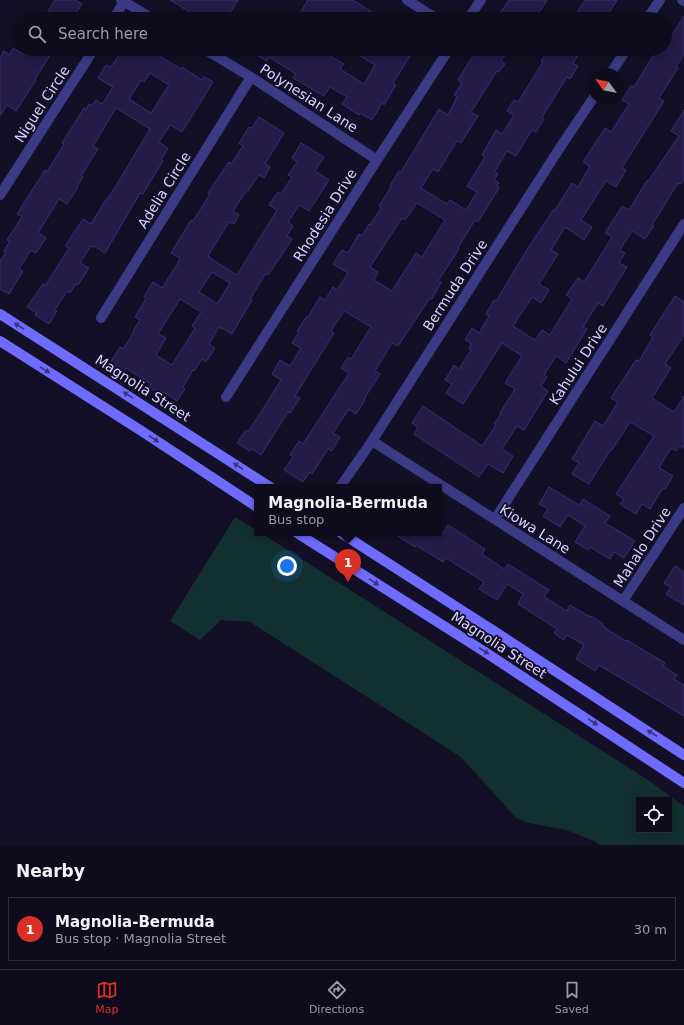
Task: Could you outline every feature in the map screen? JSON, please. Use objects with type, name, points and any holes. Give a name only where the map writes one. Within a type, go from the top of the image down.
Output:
[{"type":"main road","name":"Magnolia Street","points":[[0,314],[265,484]]},
{"type":"main road","points":[[0,341],[254,505]]},
{"type":"main road","name":"Magnolia Street","points":[[306,536],[492,656],[684,783]]},
{"type":"main road","name":"Magnolia Street","points":[[346,536],[684,755]]},
{"type":"street","points":[[407,0],[426,12]]},
{"type":"street","points":[[473,12],[481,0]]},
{"type":"street","points":[[652,12],[660,0]]},
{"type":"street","points":[[116,12],[122,1],[141,12]]},
{"type":"street","name":"Niguel Circle","points":[[0,195],[89,56]]},
{"type":"street","name":"Polynesian Lane","points":[[216,56],[251,77],[377,160]]},
{"type":"street","name":"Rhodesia Drive","points":[[226,397],[444,56]]},
{"type":"street","points":[[614,68],[622,56]]},
{"type":"street","name":"Adelia Circle","points":[[101,318],[251,77]]},
{"type":"street","name":"Bermuda Drive","points":[[342,484],[372,441],[590,104]]},
{"type":"street","name":"Kahului Drive","points":[[495,519],[684,224]]},
{"type":"street","name":"Kiowa Lane","points":[[372,441],[440,484]]},
{"type":"street","name":"Kiowa Lane","points":[[442,485],[684,640]]},
{"type":"street","name":"Mahalo Drive","points":[[624,601],[684,508]]},
{"type":"green space","points":[[235,517],[254,529],[254,536],[266,536],[648,780],[672,797],[636,797],[636,833],[672,833],[672,797],[684,806],[684,845],[600,845],[594,841],[566,830],[529,823],[516,818],[461,757],[250,622],[221,620],[200,640],[170,621]]},
{"type":"building","points":[[55,0],[75,0],[82,4],[77,12],[48,12]]},
{"type":"building","points":[[170,0],[238,0],[230,12],[190,12]]},
{"type":"building","points":[[308,0],[353,0],[372,12],[301,12]]},
{"type":"building","points":[[509,0],[547,0],[539,12],[501,12]]},
{"type":"building","points":[[585,0],[617,0],[609,12],[577,12]]},
{"type":"building","points":[[684,16],[684,54],[676,67],[678,68],[659,98],[664,101],[622,168],[626,170],[616,187],[606,181],[581,220],[592,227],[584,240],[565,227],[551,250],[558,254],[539,284],[549,290],[541,303],[532,297],[513,326],[535,340],[542,330],[550,335],[572,299],[566,295],[578,278],[584,282],[612,237],[605,233],[622,206],[629,210],[646,182],[649,180],[679,136],[671,131],[684,110],[684,179],[681,184],[678,183],[645,239],[632,231],[620,250],[625,253],[619,263],[627,267],[603,306],[598,303],[583,327],[587,329],[566,363],[556,356],[544,375],[547,377],[541,386],[548,391],[524,430],[517,426],[502,449],[513,456],[503,473],[488,464],[479,477],[414,434],[418,427],[412,423],[423,406],[482,446],[496,425],[494,424],[515,389],[505,383],[522,356],[502,343],[463,404],[446,393],[452,384],[445,380],[454,365],[459,369],[471,350],[469,348],[472,344],[465,340],[472,328],[479,333],[489,316],[486,314],[494,300],[496,301],[554,209],[555,210],[572,183],[578,187],[590,166],[583,162],[605,128],[611,132],[629,104],[624,101],[624,97],[631,86],[634,87],[653,56],[672,56],[672,35]]},
{"type":"building","points":[[12,50],[12,56],[50,56],[16,111],[7,105],[0,116],[0,58],[4,51],[10,55]]},
{"type":"building","points":[[118,56],[160,56],[181,69],[182,67],[202,80],[204,77],[213,82],[182,132],[170,125],[159,142],[168,148],[161,160],[163,161],[143,194],[140,193],[105,253],[94,246],[91,246],[80,263],[89,268],[78,285],[76,284],[70,293],[67,291],[55,310],[57,311],[49,324],[35,315],[37,313],[27,307],[43,284],[45,286],[69,248],[65,246],[83,219],[91,224],[150,129],[116,108],[93,146],[98,149],[81,176],[83,177],[77,186],[78,187],[67,204],[59,199],[38,233],[46,238],[36,253],[31,250],[19,269],[23,271],[9,294],[0,289],[0,261],[6,252],[4,251],[10,241],[7,240],[22,217],[17,214],[45,170],[47,172],[64,144],[62,143],[84,108],[86,110],[89,104],[92,106],[96,100],[102,104],[113,87],[98,78],[106,65],[111,67]],"holes":[[[150,73],[169,85],[151,113],[129,99],[141,80],[144,82]]]},
{"type":"building","points":[[259,56],[330,56],[344,64],[340,69],[364,84],[375,65],[360,56],[410,56],[393,83],[396,85],[384,105],[382,103],[372,120],[360,113],[359,115],[342,104],[347,97],[330,87],[324,96],[293,78],[296,74],[269,57],[267,61]]},
{"type":"building","points":[[473,56],[504,56],[501,61],[505,64],[499,72],[497,71],[471,112],[478,116],[461,143],[457,141],[438,172],[433,169],[421,188],[447,204],[450,200],[466,210],[477,192],[467,186],[485,157],[482,155],[496,130],[502,134],[514,115],[507,111],[514,100],[518,102],[543,62],[541,61],[544,56],[578,56],[573,63],[578,66],[570,79],[567,77],[542,117],[544,119],[536,132],[532,130],[516,156],[507,151],[495,171],[498,174],[494,180],[499,183],[497,186],[499,188],[478,222],[475,220],[458,248],[459,249],[438,281],[441,282],[432,299],[430,298],[398,346],[392,343],[375,371],[380,374],[364,399],[365,400],[356,414],[349,409],[333,433],[340,437],[332,451],[328,449],[312,474],[310,472],[303,482],[284,470],[293,457],[290,455],[299,441],[303,444],[349,373],[341,368],[348,357],[351,359],[371,327],[344,311],[331,331],[334,333],[295,396],[300,398],[290,413],[288,412],[261,455],[252,449],[250,451],[237,443],[246,430],[248,431],[256,420],[281,380],[272,374],[280,360],[290,366],[301,348],[292,343],[299,332],[297,331],[307,316],[308,317],[320,297],[325,300],[333,287],[337,290],[348,273],[333,264],[342,250],[348,253],[359,234],[362,236],[369,224],[370,225],[381,208],[379,206],[391,187],[390,186],[399,171],[401,172],[439,109],[448,115],[457,97],[454,95],[462,83],[458,80]],"holes":[[[417,203],[445,220],[422,257],[416,253],[392,291],[374,280],[378,272],[370,267],[402,218],[405,220]]]},
{"type":"building","points":[[259,117],[284,133],[265,164],[270,167],[264,178],[259,175],[248,191],[247,190],[233,211],[239,215],[234,224],[229,222],[208,256],[210,258],[237,275],[277,210],[269,205],[278,192],[281,194],[292,177],[288,175],[297,162],[292,158],[301,143],[324,157],[315,171],[329,180],[309,211],[299,205],[288,222],[293,226],[287,236],[292,239],[268,275],[266,273],[250,299],[252,300],[232,334],[219,327],[209,344],[215,348],[206,362],[202,359],[194,371],[193,370],[183,387],[185,389],[177,401],[163,392],[161,395],[149,387],[151,384],[126,368],[124,372],[110,363],[120,347],[123,349],[134,332],[133,331],[140,320],[135,317],[146,299],[144,297],[153,282],[162,288],[178,263],[180,258],[171,253],[191,220],[193,221],[210,194],[208,193],[218,178],[229,162],[231,164],[243,146],[239,143],[249,127],[252,128]],"holes":[[[212,272],[230,283],[217,304],[199,292]],[[180,299],[201,312],[192,326],[195,328],[172,365],[156,355],[166,338],[158,334]]]},
{"type":"building","points":[[675,296],[684,302],[684,335],[665,364],[671,368],[652,398],[674,412],[684,396],[684,448],[680,446],[676,451],[671,448],[659,468],[673,476],[665,489],[663,488],[650,509],[642,504],[636,514],[620,504],[624,499],[616,494],[654,436],[630,422],[589,484],[572,474],[579,463],[572,459],[595,421],[603,426],[618,402],[611,398],[636,360],[639,361],[653,337],[650,335]]},
{"type":"building","points":[[549,487],[579,505],[583,499],[610,516],[605,523],[635,541],[624,558],[614,552],[610,559],[590,547],[588,550],[575,542],[585,526],[568,515],[560,527],[543,516],[548,509],[539,504]]},
{"type":"building","points":[[448,525],[485,549],[482,554],[504,569],[508,564],[549,590],[544,597],[567,611],[570,605],[590,617],[591,616],[610,631],[665,663],[663,666],[677,675],[674,679],[684,685],[684,716],[599,665],[595,671],[576,659],[584,645],[567,635],[564,640],[554,633],[557,629],[518,604],[523,594],[507,584],[497,600],[479,589],[484,582],[446,558],[443,562],[416,545],[415,547],[398,536],[442,536]]},
{"type":"building","points":[[675,566],[684,572],[684,605],[666,594],[671,587],[664,583]]},
{"type":"place","name":"Magnolia-Bermuda","points":[[348,582]]}]
